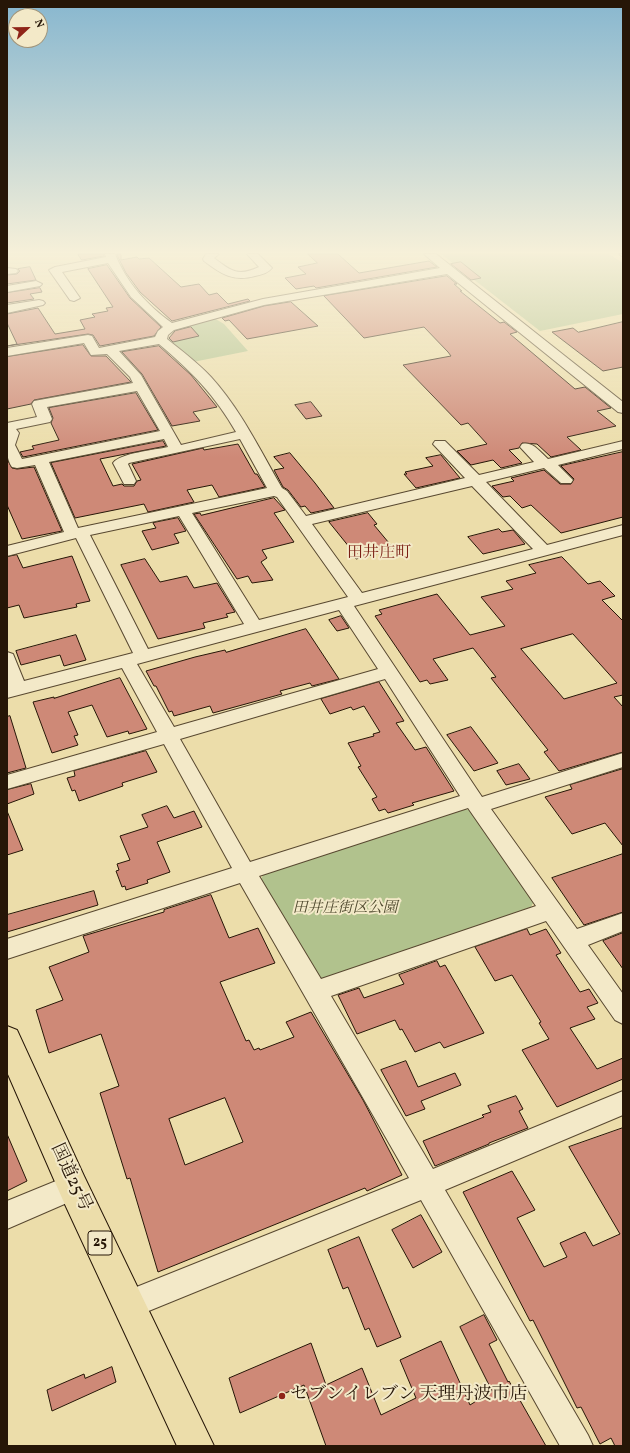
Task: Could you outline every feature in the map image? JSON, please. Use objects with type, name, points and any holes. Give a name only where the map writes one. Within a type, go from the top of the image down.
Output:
[{"type":"highway","name":"国道25号","points":[[7,1039],[74,1187],[196,1446]]},
{"type":"street","points":[[163,322],[170,327]]},
{"type":"street","points":[[161,340],[162,334],[170,327],[189,322]]},
{"type":"street","points":[[514,322],[623,409]]},
{"type":"street","points":[[7,352],[88,339],[95,352],[161,340]]},
{"type":"street","points":[[161,340],[195,368],[218,395],[244,434],[276,491],[282,494],[302,522],[351,601],[389,672],[550,910],[623,1013]]},
{"type":"street","points":[[110,350],[135,375],[177,450]]},
{"type":"street","points":[[141,386],[39,404],[45,419],[8,427],[12,433],[7,445],[17,464],[168,434]]},
{"type":"street","points":[[129,480],[120,464],[125,460],[177,450],[244,434]]},
{"type":"street","points":[[440,444],[544,550]]},
{"type":"street","points":[[302,522],[623,445]]},
{"type":"street","points":[[527,447],[566,480]]},
{"type":"street","points":[[40,459],[77,533],[135,658],[167,734],[245,872],[428,1184],[577,1446]]},
{"type":"street","points":[[7,551],[77,533],[276,491]]},
{"type":"street","points":[[183,511],[255,627]]},
{"type":"street","points":[[7,658],[12,690],[623,530]]},
{"type":"street","points":[[7,782],[167,734],[389,672]]},
{"type":"street","points":[[7,949],[245,872],[476,802],[623,760]]},
{"type":"street","points":[[316,991],[550,910]]},
{"type":"street","points":[[572,940],[623,922]]},
{"type":"street","points":[[129,1304],[428,1184],[623,1103]]},
{"type":"street","points":[[7,1215],[74,1187]]},
{"type":"green space","points":[[202,322],[220,322],[248,351],[193,362],[167,340],[179,329]]},
{"type":"green space","points":[[528,322],[585,322],[540,331]]},
{"type":"green space","name":"田井庄街区公園","points":[[465,809],[472,811],[534,901],[531,907],[321,981],[259,883],[264,873]]},
{"type":"building","points":[[7,322],[47,322],[55,334],[85,329],[81,322],[155,322],[161,327],[154,336],[100,346],[93,335],[88,334],[7,346],[17,344]]},
{"type":"building","points":[[231,322],[313,322],[318,326],[247,339]]},
{"type":"building","points":[[349,322],[504,322],[517,332],[510,334],[575,389],[585,387],[611,408],[597,411],[616,426],[567,437],[581,450],[551,457],[537,444],[522,443],[519,448],[509,450],[522,463],[501,468],[493,460],[471,465],[457,451],[487,444],[468,423],[461,425],[403,365],[451,356],[448,352],[424,327],[364,338]]},
{"type":"building","points":[[623,322],[623,367],[603,371],[552,332],[573,328],[578,332]]},
{"type":"building","points":[[191,327],[199,336],[173,342],[169,338],[175,331]]},
{"type":"building","points":[[83,345],[91,356],[106,356],[131,382],[34,400],[31,404],[7,409],[7,357]]},
{"type":"building","points":[[159,346],[191,375],[217,407],[193,412],[200,421],[172,426],[142,374],[122,352]]},
{"type":"building","points":[[136,393],[158,430],[23,457],[20,452],[34,449],[32,446],[59,440],[51,423],[53,418],[49,408]]},
{"type":"building","points":[[311,402],[322,416],[306,419],[295,405]]},
{"type":"building","points":[[163,441],[166,446],[100,459],[113,486],[122,484],[124,486],[134,486],[137,481],[141,480],[132,464],[203,448],[204,450],[238,444],[255,474],[257,474],[265,487],[219,497],[212,485],[187,490],[194,502],[148,512],[144,504],[75,518],[51,463]]},
{"type":"building","points":[[623,452],[623,517],[561,533],[531,505],[522,508],[510,496],[503,497],[492,486],[514,481],[511,478],[544,470],[560,484],[571,484],[574,479],[561,466]]},
{"type":"building","points":[[290,453],[334,508],[311,513],[305,506],[301,507],[288,490],[283,487],[274,470],[284,468],[274,457]]},
{"type":"building","points":[[441,455],[460,478],[416,488],[404,474],[407,474],[405,472],[433,466],[426,458]]},
{"type":"building","points":[[7,459],[12,468],[17,469],[34,467],[62,531],[22,539],[7,505]]},
{"type":"building","points":[[274,498],[285,510],[274,513],[294,542],[262,550],[267,558],[261,562],[273,580],[252,583],[248,576],[237,579],[194,514],[200,513],[201,515]]},
{"type":"building","points":[[368,513],[377,524],[374,525],[394,549],[356,559],[348,548],[350,548],[329,522]]},
{"type":"building","points":[[178,518],[186,531],[174,534],[179,543],[152,550],[142,531],[156,528],[153,523]]},
{"type":"building","points":[[499,529],[502,532],[513,530],[525,544],[483,554],[468,537]]},
{"type":"building","points":[[17,555],[23,568],[72,556],[90,601],[76,604],[77,607],[24,618],[19,605],[7,608],[7,557]]},
{"type":"building","points":[[562,557],[588,584],[600,581],[615,596],[602,600],[623,621],[623,695],[614,697],[623,707],[623,752],[559,771],[544,752],[548,750],[491,678],[496,677],[473,648],[433,659],[448,680],[430,684],[427,680],[420,682],[375,616],[382,614],[379,610],[437,594],[470,635],[505,626],[481,597],[513,589],[506,581],[536,573],[529,565]],"holes":[[[573,634],[617,683],[564,699],[521,649]]]},
{"type":"building","points":[[145,559],[160,582],[187,576],[194,588],[217,583],[235,612],[226,614],[228,617],[203,623],[205,628],[158,639],[121,565]]},
{"type":"building","points":[[341,616],[349,628],[337,631],[329,620]]},
{"type":"building","points":[[306,629],[339,679],[312,686],[310,683],[280,691],[282,694],[213,713],[210,706],[174,716],[172,711],[169,712],[156,686],[154,686],[146,671],[195,657],[225,650],[226,652]]},
{"type":"building","points":[[76,635],[86,660],[64,666],[60,655],[21,665],[16,651]]},
{"type":"building","points":[[120,678],[147,729],[129,734],[128,731],[107,737],[92,705],[68,712],[78,735],[74,736],[78,745],[52,753],[33,702],[54,698]]},
{"type":"building","points":[[379,682],[404,721],[396,723],[415,750],[426,747],[454,791],[412,803],[414,805],[388,813],[385,809],[379,811],[372,799],[377,797],[358,767],[361,766],[348,743],[374,736],[373,734],[380,732],[364,706],[353,710],[351,707],[330,714],[321,699]]},
{"type":"building","points":[[10,716],[26,768],[7,773],[7,717]]},
{"type":"building","points":[[471,727],[498,763],[474,771],[447,735]]},
{"type":"building","points":[[146,751],[157,772],[122,783],[123,786],[79,801],[75,790],[72,791],[67,778],[75,776],[74,771]]},
{"type":"building","points":[[519,764],[530,779],[506,785],[497,771]]},
{"type":"building","points":[[623,769],[623,846],[605,823],[572,834],[545,797],[572,789],[570,785]]},
{"type":"building","points":[[31,784],[34,794],[7,804],[7,790]]},
{"type":"building","points":[[167,806],[174,818],[194,811],[202,827],[157,842],[170,872],[147,880],[148,883],[126,890],[125,886],[122,887],[116,871],[119,870],[117,864],[130,860],[120,836],[148,827],[142,815]]},
{"type":"building","points":[[7,811],[23,850],[7,855]]},
{"type":"building","points":[[623,854],[623,912],[584,925],[552,878]]},
{"type":"building","points":[[94,891],[98,905],[7,932],[7,915]]},
{"type":"building","points":[[211,895],[229,938],[258,928],[275,963],[220,982],[246,1041],[249,1040],[254,1050],[259,1048],[260,1050],[294,1037],[286,1022],[311,1012],[363,1100],[402,1175],[367,1191],[365,1188],[158,1272],[130,1178],[127,1179],[100,1093],[119,1086],[101,1034],[49,1053],[36,1010],[63,1000],[49,967],[89,952],[83,936],[164,912],[164,910]],"holes":[[[225,1098],[243,1142],[185,1165],[169,1119]]]},
{"type":"building","points":[[527,929],[530,935],[546,929],[561,953],[556,955],[580,992],[589,989],[598,1003],[587,1007],[595,1019],[570,1028],[597,1069],[623,1058],[623,1079],[557,1107],[522,1050],[549,1039],[539,1023],[541,1022],[512,975],[495,981],[475,947]]},
{"type":"building","points":[[623,933],[623,969],[603,941]]},
{"type":"building","points":[[437,961],[440,967],[445,965],[484,1033],[444,1048],[440,1042],[415,1052],[395,1020],[357,1034],[338,995],[359,988],[364,998],[404,984],[399,975]]},
{"type":"building","points":[[406,1061],[418,1087],[455,1073],[461,1085],[421,1101],[425,1109],[406,1116],[381,1070]]},
{"type":"building","points":[[516,1096],[523,1109],[519,1111],[528,1128],[435,1166],[423,1141],[484,1117],[482,1115],[491,1112],[488,1106]]},
{"type":"building","points":[[623,1128],[623,1446],[615,1446],[611,1438],[600,1444],[581,1407],[577,1408],[533,1320],[530,1321],[463,1192],[512,1171],[535,1210],[517,1218],[544,1267],[567,1257],[560,1243],[585,1232],[593,1246],[620,1234],[569,1147]]},
{"type":"building","points":[[7,1134],[27,1181],[7,1191]]},
{"type":"building","points":[[421,1215],[442,1252],[413,1268],[392,1230]]},
{"type":"building","points":[[359,1237],[401,1337],[377,1347],[369,1328],[365,1330],[348,1287],[343,1289],[328,1250]]},
{"type":"building","points":[[484,1315],[497,1340],[489,1344],[508,1382],[509,1381],[546,1446],[326,1446],[304,1385],[240,1413],[229,1378],[311,1343],[326,1385],[362,1368],[381,1415],[416,1398],[400,1360],[441,1341],[470,1405],[492,1391],[460,1327]]},
{"type":"building","points":[[112,1367],[116,1382],[52,1411],[47,1390],[84,1374],[85,1378]]},
{"type":"place","name":"セブンイレブン 天理丹波市店","points":[[282,1396]]},
{"type":"district","name":"田井庄町","points":[[379,554]]}]
